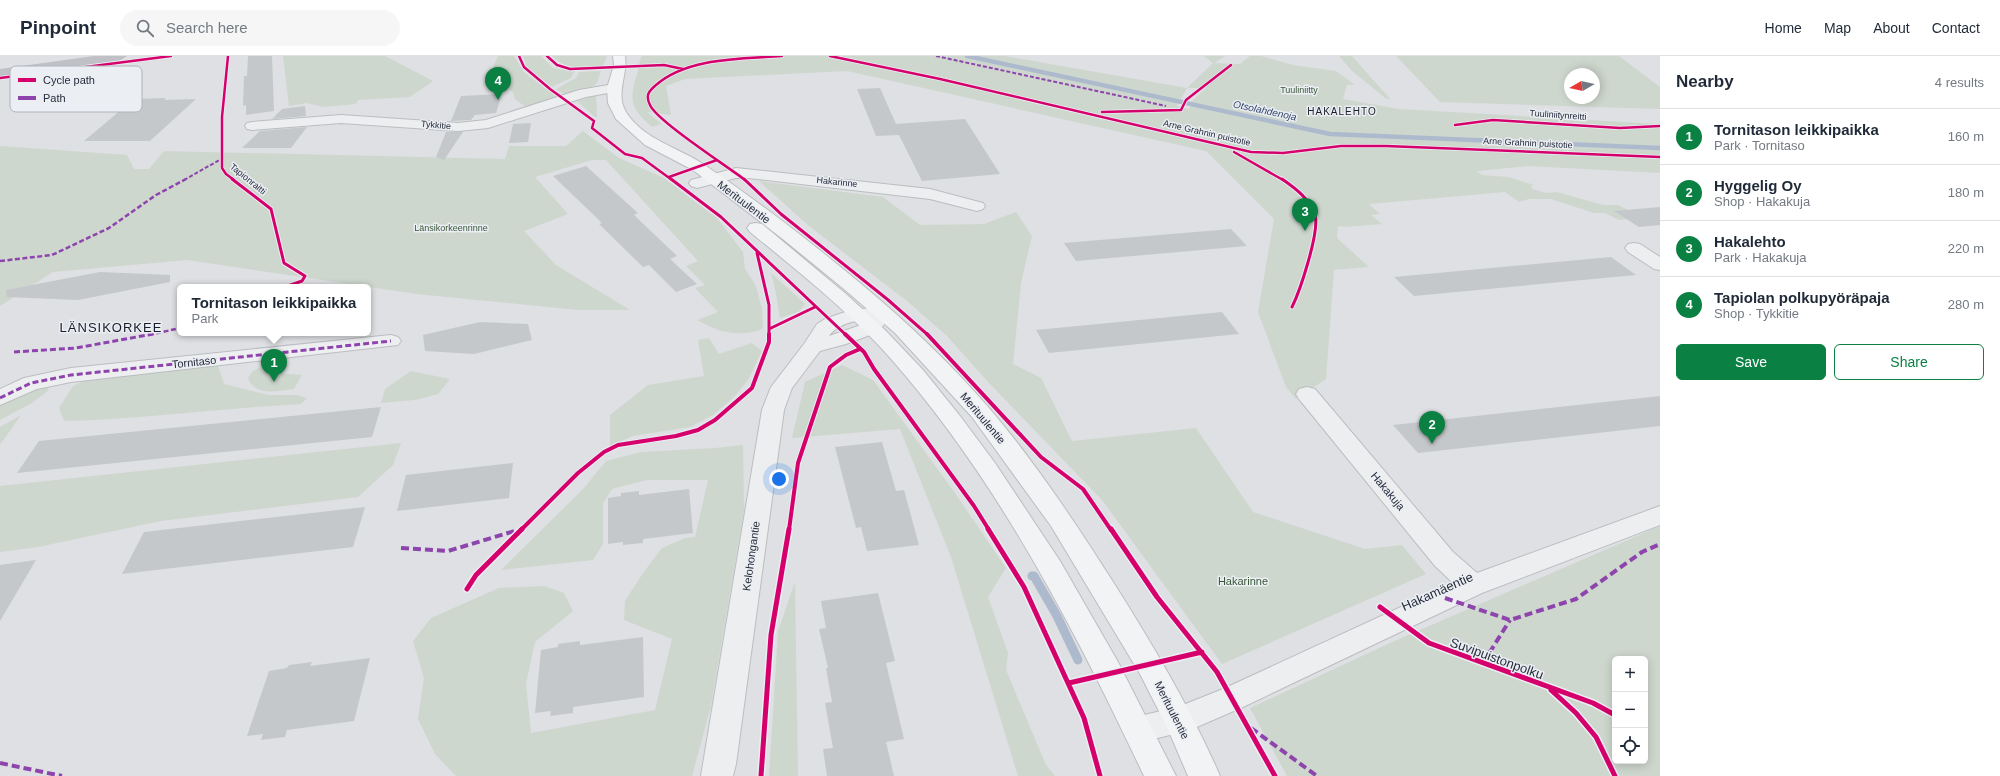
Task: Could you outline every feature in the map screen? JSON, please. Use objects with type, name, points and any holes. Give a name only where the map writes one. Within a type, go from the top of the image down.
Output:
[{"type":"main road","points":[[0,66],[67,56]]},
{"type":"main road","points":[[50,66],[121,56]]},
{"type":"main road","points":[[618,71],[631,56]]},
{"type":"main road","name":"Merituulentie","points":[[618,71],[615,103],[622,116],[640,134],[662,149],[698,167],[790,236],[871,318],[916,374],[976,453],[1036,544],[1104,661],[1160,776]]},
{"type":"main road","points":[[0,73],[10,72]]},
{"type":"main road","name":"Merituulentie","points":[[662,149],[683,172],[871,318],[902,329],[980,412],[1019,462],[1060,519],[1150,665],[1179,720],[1204,776]]},
{"type":"street","name":"Tykkitie","points":[[252,126],[341,119],[458,127],[488,124],[589,92],[618,71]]},
{"type":"street","name":"Hakarinne","points":[[697,183],[736,173],[755,173],[923,193],[977,206]]},
{"type":"street","points":[[1634,248],[1660,265]]},
{"type":"street","name":"Kelohongantie","points":[[716,776],[720,764],[773,410],[782,386],[813,347],[839,340],[871,318]]},
{"type":"street","name":"Tornitaso","points":[[0,398],[31,383],[71,375],[391,341]]},
{"type":"street","name":"Hakakuja","points":[[1307,394],[1444,559],[1474,585]]},
{"type":"street","name":"Hakamäentie","points":[[1138,729],[1179,720],[1238,696],[1474,585],[1660,515]]},
{"type":"green space","points":[[283,56],[385,56],[433,81],[410,97],[358,100],[356,104],[323,107],[307,103],[289,106]]},
{"type":"green space","points":[[498,56],[514,56],[524,72],[555,96],[555,98],[527,108],[515,99],[513,92],[500,83],[500,80],[493,69]]},
{"type":"green space","points":[[523,56],[541,56],[553,68],[574,72],[571,78],[552,87],[527,67]]},
{"type":"green space","points":[[552,56],[607,56],[603,66],[576,67],[563,64]]},
{"type":"green space","name":"HAKALEHTO","points":[[642,56],[1005,56],[1187,88],[1213,63],[1204,56],[1225,56],[1214,63],[1240,64],[1250,56],[1261,56],[1293,65],[1336,71],[1355,85],[1347,85],[1343,99],[1399,109],[1660,124],[1660,173],[1528,166],[1477,171],[1482,175],[1508,177],[1534,185],[1531,186],[1532,189],[1546,193],[1557,192],[1603,205],[1618,205],[1628,210],[1627,219],[1619,220],[1605,213],[1594,213],[1551,199],[1529,199],[1519,202],[1505,192],[1369,204],[1380,214],[1371,215],[1382,224],[1345,227],[1338,226],[1337,238],[1369,267],[1334,270],[1326,379],[1296,399],[1286,387],[1258,312],[1274,219],[1206,151],[847,71],[685,79],[666,86],[671,115],[647,112],[662,124],[652,127],[635,109],[632,98],[634,83]],"holes":[[[1187,88],[1206,88],[1193,100],[1189,109],[1177,106]]]},
{"type":"green space","points":[[1339,56],[1352,56],[1391,100],[1385,98],[1351,70]]},
{"type":"green space","points":[[1396,56],[1619,56],[1660,87],[1660,109],[1440,102]]},
{"type":"green space","points":[[601,71],[597,83],[592,87],[565,95],[556,89],[576,78],[579,72]]},
{"type":"green space","points":[[596,94],[597,117],[595,117],[577,101],[585,99],[586,95]]},
{"type":"green space","name":"Länsikorkeenrinne","points":[[583,131],[619,158],[664,178],[717,218],[743,252],[745,269],[756,286],[762,309],[763,328],[753,332],[732,333],[715,329],[697,320],[718,312],[695,288],[705,285],[686,266],[698,261],[606,160],[592,160],[535,177],[568,214],[524,231],[556,265],[630,310],[578,310],[417,294],[371,287],[371,284],[349,284],[187,260],[53,272],[0,306],[0,146],[127,155],[134,169],[149,169],[164,151],[505,159],[509,146],[566,146]]},
{"type":"green space","name":"Hakarinne","points":[[759,181],[883,197],[920,225],[984,224],[1016,212],[1032,236],[1021,283],[1013,364],[1041,378],[1072,441],[1196,428],[1253,512],[1365,549],[1402,545],[1426,574],[1222,664],[1102,500],[989,383],[947,336],[907,301],[809,226]]},
{"type":"green space","points":[[771,273],[805,304],[799,312],[780,318]]},
{"type":"green space","points":[[709,338],[719,354],[752,343],[762,351],[748,380],[734,397],[713,415],[690,427],[633,436],[610,446],[610,415],[648,385],[704,376],[698,340]]},
{"type":"green space","points":[[842,365],[873,380],[955,493],[1006,568],[988,597],[1008,653],[1006,670],[1046,765],[1055,776],[1018,776],[951,557],[900,429],[792,438],[805,382]]},
{"type":"green space","points":[[218,366],[224,384],[268,395],[297,395],[307,398],[301,404],[94,420],[64,421],[59,408],[73,386],[91,378]]},
{"type":"green space","points":[[263,366],[269,366],[277,373],[302,375],[294,389],[274,391],[262,390],[256,388],[248,378],[253,371]]},
{"type":"green space","points":[[411,371],[450,379],[438,394],[415,400],[381,403],[385,389]]},
{"type":"green space","points":[[45,385],[49,390],[32,403],[0,420],[0,404]]},
{"type":"green space","points":[[21,415],[0,445],[0,427]]},
{"type":"green space","points":[[401,443],[393,465],[358,497],[161,521],[38,547],[0,552],[0,486]]},
{"type":"green space","points":[[743,445],[744,510],[711,706],[692,776],[456,776],[435,754],[418,719],[424,678],[413,641],[431,618],[499,588],[544,586],[564,593],[573,611],[535,642],[526,684],[531,733],[655,710],[672,639],[624,620],[625,601],[643,573],[662,548],[685,538],[695,537],[708,480],[647,480],[612,489],[603,503],[603,544],[593,560],[501,570],[584,488],[606,461],[641,452]]},
{"type":"green space","points":[[1660,526],[1660,776],[1287,776],[1250,708],[1390,643]]},
{"type":"green space","points":[[795,582],[798,776],[769,776],[778,631]]},
{"type":"building","points":[[248,56],[272,56],[274,111],[246,115],[246,105],[243,106],[244,76],[247,76]]},
{"type":"building","points":[[880,88],[896,124],[965,119],[1000,174],[922,181],[899,135],[876,136],[857,89]]},
{"type":"building","points":[[502,94],[496,113],[475,115],[471,120],[451,121],[461,96]]},
{"type":"building","points":[[142,99],[196,99],[150,141],[84,141],[119,112],[142,112]]},
{"type":"building","points":[[305,106],[306,116],[272,119],[282,109]]},
{"type":"building","points":[[531,123],[528,142],[509,143],[513,124]]},
{"type":"building","points":[[307,127],[291,148],[242,148],[260,131]]},
{"type":"building","points":[[446,132],[463,132],[444,160],[436,157]]},
{"type":"building","points":[[586,166],[638,213],[634,215],[677,256],[670,259],[697,284],[676,292],[649,265],[643,267],[599,224],[602,223],[553,176]]},
{"type":"building","points":[[1660,207],[1660,225],[1639,227],[1614,211]]},
{"type":"building","points":[[1231,229],[1247,246],[1076,261],[1064,243]]},
{"type":"building","points":[[1611,257],[1636,275],[1414,296],[1394,277]]},
{"type":"building","points":[[100,272],[170,275],[170,282],[78,300],[7,297],[6,290]]},
{"type":"building","points":[[1222,312],[1239,334],[1049,353],[1036,330]]},
{"type":"building","points":[[480,322],[528,324],[532,340],[474,354],[425,351],[423,335]]},
{"type":"building","points":[[1660,396],[1660,426],[1418,453],[1393,425]]},
{"type":"building","points":[[381,407],[372,437],[17,473],[39,441]]},
{"type":"building","points":[[882,442],[896,491],[904,490],[919,545],[867,551],[861,527],[856,528],[835,447]]},
{"type":"building","points":[[513,463],[509,498],[397,511],[406,475]]},
{"type":"building","points":[[689,489],[693,533],[643,539],[643,543],[623,545],[623,542],[608,544],[608,498],[621,496],[621,493],[639,491],[639,495]]},
{"type":"building","points":[[365,507],[353,547],[122,574],[144,532]]},
{"type":"building","points":[[36,560],[0,621],[0,565]]},
{"type":"building","points":[[878,593],[895,661],[886,663],[904,739],[886,742],[894,776],[827,776],[823,749],[833,748],[825,703],[832,702],[826,668],[828,668],[819,629],[826,628],[821,601]]},
{"type":"building","points":[[643,637],[644,697],[573,707],[573,713],[550,716],[551,711],[535,713],[541,650],[558,647],[558,644],[580,641],[580,645]]},
{"type":"building","points":[[370,658],[354,721],[287,730],[285,737],[261,740],[263,734],[247,736],[269,671],[287,668],[289,665],[312,662],[310,666]]},
{"type":"waterway","name":"Otsolahdenoja","points":[[967,56],[1330,134],[1660,148]]},
{"type":"waterway","points":[[1032,576],[1034,576],[1057,616],[1078,660]]},
{"type":"marked path","points":[[936,56],[1166,106]]},
{"type":"marked path","points":[[0,261],[52,255],[109,228],[156,195],[223,158]]},
{"type":"marked path","points":[[14,352],[76,348],[177,329]]},
{"type":"marked path","points":[[0,398],[31,383],[71,375],[391,341]]},
{"type":"marked path","points":[[401,548],[448,551],[518,530]]},
{"type":"marked path","points":[[1445,598],[1510,620],[1576,599],[1642,552],[1660,544]]},
{"type":"marked path","points":[[1483,663],[1510,620]]},
{"type":"marked path","points":[[1251,728],[1317,776]]},
{"type":"marked path","points":[[0,763],[62,776]]},
{"type":"cycle path","points":[[93,66],[171,56]]},
{"type":"cycle path","name":"Tapionraitti","points":[[228,56],[222,117],[222,168],[226,174],[268,205],[271,209],[284,263],[305,276],[302,281],[294,284]]},
{"type":"cycle path","points":[[519,56],[524,67],[550,89],[594,121],[592,128],[625,154],[642,158],[721,217],[864,352],[874,369],[974,506],[1024,587],[1084,718],[1100,776]]},
{"type":"cycle path","points":[[547,56],[557,65],[570,69],[664,65],[683,69]]},
{"type":"cycle path","points":[[782,56],[719,61],[683,69],[664,78],[649,91],[647,96],[650,106],[663,120],[751,184],[781,214],[887,299],[929,336],[1041,457],[1083,489],[1157,597],[1217,672],[1275,776]]},
{"type":"cycle path","name":"Arne Grahnin puistotie","points":[[830,56],[940,79],[1251,152],[1283,153],[1341,146],[1386,146],[1660,157]]},
{"type":"cycle path","points":[[1181,110],[1186,100],[1231,65]]},
{"type":"cycle path","points":[[0,78],[10,77]]},
{"type":"cycle path","name":"Arne Grahnin puistotie","points":[[1102,112],[1181,110]]},
{"type":"cycle path","name":"Tuuliniitynreitti","points":[[1455,125],[1493,120],[1620,128],[1660,126]]},
{"type":"cycle path","name":"Arne Grahnin puistotie","points":[[1234,152],[1268,170],[1293,187],[1311,205],[1315,215],[1315,229],[1306,267],[1300,288],[1292,307]]},
{"type":"cycle path","points":[[669,177],[717,160]]},
{"type":"cycle path","points":[[467,589],[476,575],[578,473],[604,452],[618,445],[676,436],[698,430],[715,420],[752,388],[769,342],[769,305],[757,253]]},
{"type":"cycle path","points":[[769,329],[815,307]]},
{"type":"cycle path","points":[[761,776],[771,635],[786,555],[798,463],[830,367],[846,355],[860,349]]},
{"type":"cycle path","name":"Suvipuistonpolku","points":[[1380,607],[1429,643],[1593,703],[1612,713]]},
{"type":"cycle path","points":[[1069,683],[1202,652]]},
{"type":"cycle path","points":[[1551,690],[1576,713],[1596,737],[1615,776]]},
{"type":"place","name":"Tapiolan polkupyöräpaja","points":[[498,100]]},
{"type":"place","name":"Hakalehto","points":[[1305,231]]},
{"type":"place","name":"Tornitason leikkipaikka","points":[[274,382]]},
{"type":"place","name":"Hyggelig Oy","points":[[1432,444]]},
{"type":"district","name":"HAKALEHTO","points":[[1342,111]]},
{"type":"district","name":"LÄNSIKORKEE","points":[[111,327]]},
{"type":"park label","name":"Tuuliniitty","points":[[1299,90]]}]
